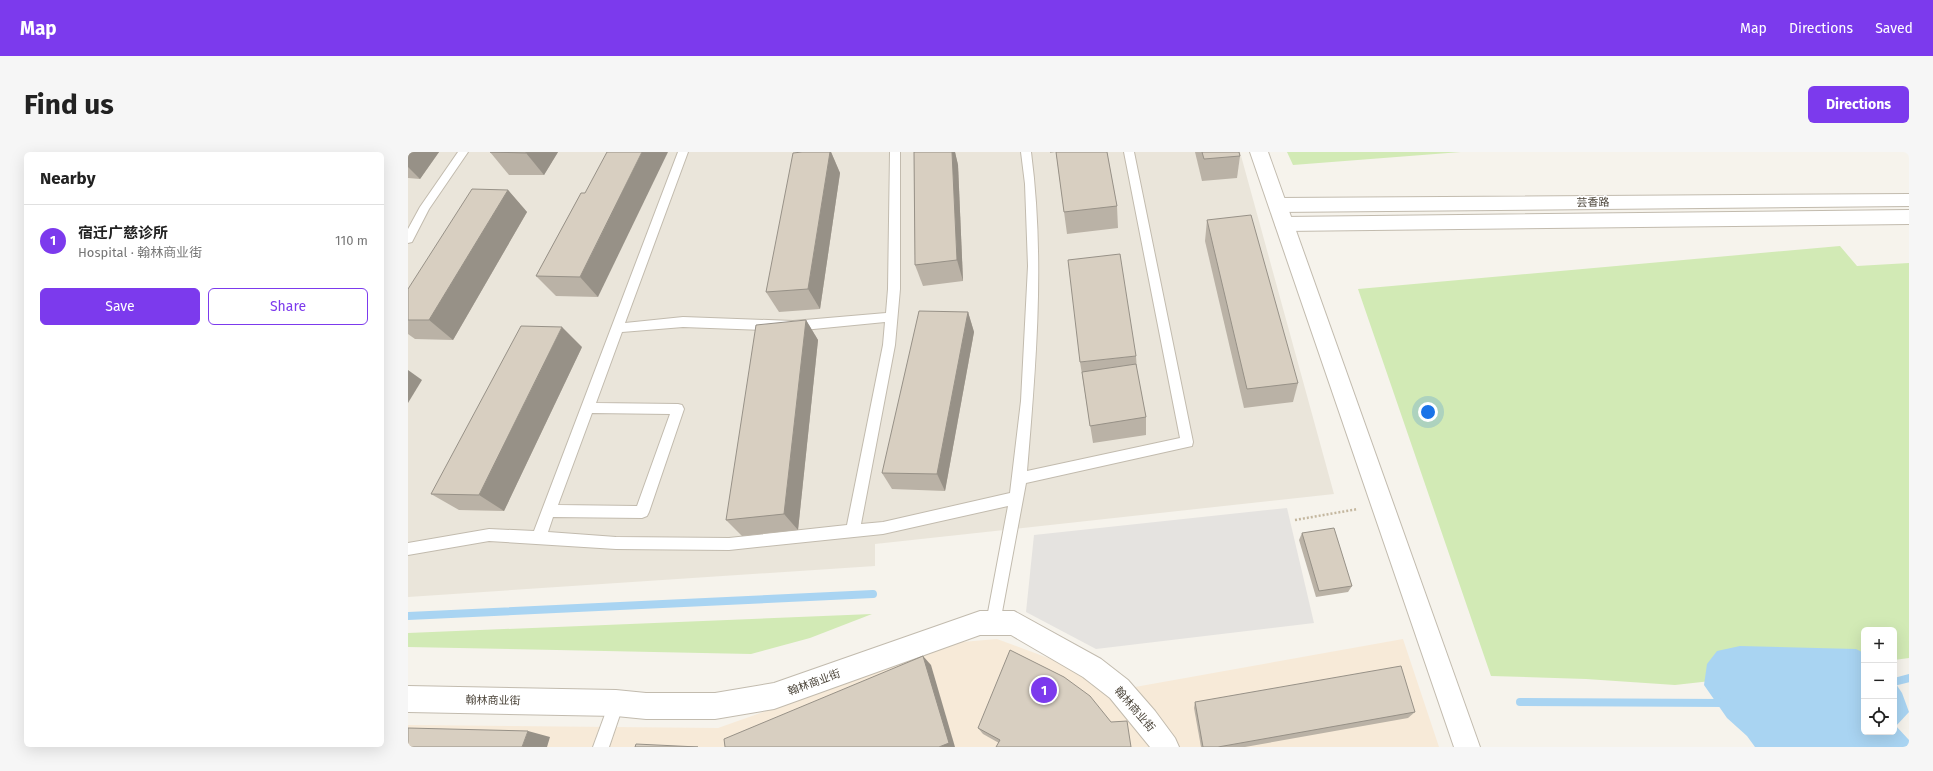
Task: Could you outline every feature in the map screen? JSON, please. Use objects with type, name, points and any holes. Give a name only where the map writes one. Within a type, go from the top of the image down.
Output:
[{"type":"street","points":[[1259,152],[1467,747]]},
{"type":"street","name":"芸香路","points":[[1281,214],[1909,200]]},
{"type":"street","name":"芸香路","points":[[1281,214],[1909,217]]},
{"type":"street","name":"翰林商业街","points":[[408,699],[616,703],[646,706],[715,706],[774,696],[980,623],[1014,623],[1092,668],[1120,689],[1166,747]]},
{"type":"lane","points":[[408,239],[425,208],[463,152]]},
{"type":"lane","points":[[539,537],[683,152]]},
{"type":"lane","points":[[854,531],[888,345],[894,289],[895,152]]},
{"type":"lane","points":[[993,623],[1020,478],[1027,401],[1034,266],[1030,184],[1026,152]]},
{"type":"lane","points":[[1020,478],[1187,442],[1129,152]]},
{"type":"lane","points":[[618,328],[683,322],[770,327],[891,317]]},
{"type":"lane","points":[[549,511],[642,512],[678,409],[588,408]]},
{"type":"lane","points":[[408,549],[489,535],[616,543],[729,544],[883,528],[1016,498]]},
{"type":"lane","points":[[601,747],[616,703]]},
{"type":"path","points":[[1295,520],[1382,505]]},
{"type":"shaded area","points":[[408,152],[1240,152],[1334,494],[875,544],[875,566],[408,597]]},
{"type":"shaded area","points":[[1287,508],[1314,623],[1096,649],[1026,612],[1034,535]]},
{"type":"shaded area","points":[[997,639],[1059,662],[1107,692],[1403,639],[1439,747],[408,747],[408,725],[718,728],[962,642]]},
{"type":"green space","points":[[1287,152],[1461,152],[1293,165]]},
{"type":"green space","points":[[1840,246],[1857,266],[1909,263],[1909,658],[1897,660],[1897,627],[1861,627],[1861,664],[1675,685],[1586,679],[1491,676],[1358,289]]},
{"type":"green space","points":[[872,614],[810,638],[751,654],[408,647],[408,633]]},
{"type":"water","points":[[1740,646],[1856,649],[1861,652],[1861,735],[1897,735],[1897,727],[1909,740],[1909,747],[1755,747],[1747,736],[1727,718],[1704,685],[1707,664],[1717,651]]},
{"type":"water","points":[[1897,686],[1902,693],[1909,712],[1897,725]]},
{"type":"building","points":[[490,152],[526,152],[526,153]]},
{"type":"building","points":[[607,152],[642,152],[580,277],[536,276],[581,193],[585,193]]},
{"type":"building","points":[[830,152],[808,289],[766,292],[793,153]]},
{"type":"building","points":[[914,152],[952,152],[957,260],[915,265]]},
{"type":"building","points":[[1056,152],[1107,152],[1117,206],[1064,212]]},
{"type":"building","points":[[1202,152],[1239,152],[1240,156],[1204,159]]},
{"type":"building","points":[[472,189],[508,190],[429,320],[408,320],[408,289]]},
{"type":"building","points":[[1251,215],[1298,383],[1247,389],[1207,220]]},
{"type":"building","points":[[1120,254],[1136,356],[1080,362],[1068,260]]},
{"type":"building","points":[[919,311],[968,312],[937,474],[882,473]]},
{"type":"building","points":[[806,320],[784,514],[726,520],[756,325]]},
{"type":"building","points":[[521,326],[562,327],[479,495],[431,494]]},
{"type":"building","points":[[1136,364],[1146,417],[1090,426],[1082,372]]},
{"type":"building","points":[[1334,528],[1352,586],[1319,591],[1302,533]]},
{"type":"building","points":[[1010,650],[1064,677],[1090,696],[1111,722],[1127,721],[1131,747],[996,747],[1000,740],[978,728]]},
{"type":"building","points":[[923,656],[949,743],[939,747],[725,747],[724,739]]},
{"type":"building","points":[[1401,666],[1415,712],[1218,747],[1203,747],[1195,702]]},
{"type":"building","points":[[408,728],[528,731],[522,747],[408,747]]},
{"type":"building","points":[[636,744],[698,747],[635,747]]},
{"type":"waterway","points":[[408,616],[873,594]]},
{"type":"waterway","points":[[1897,681],[1909,678]]},
{"type":"waterway","points":[[1520,702],[1725,703]]},
{"type":"place","name":"宿迁广慈诊所","points":[[1044,690]]}]
